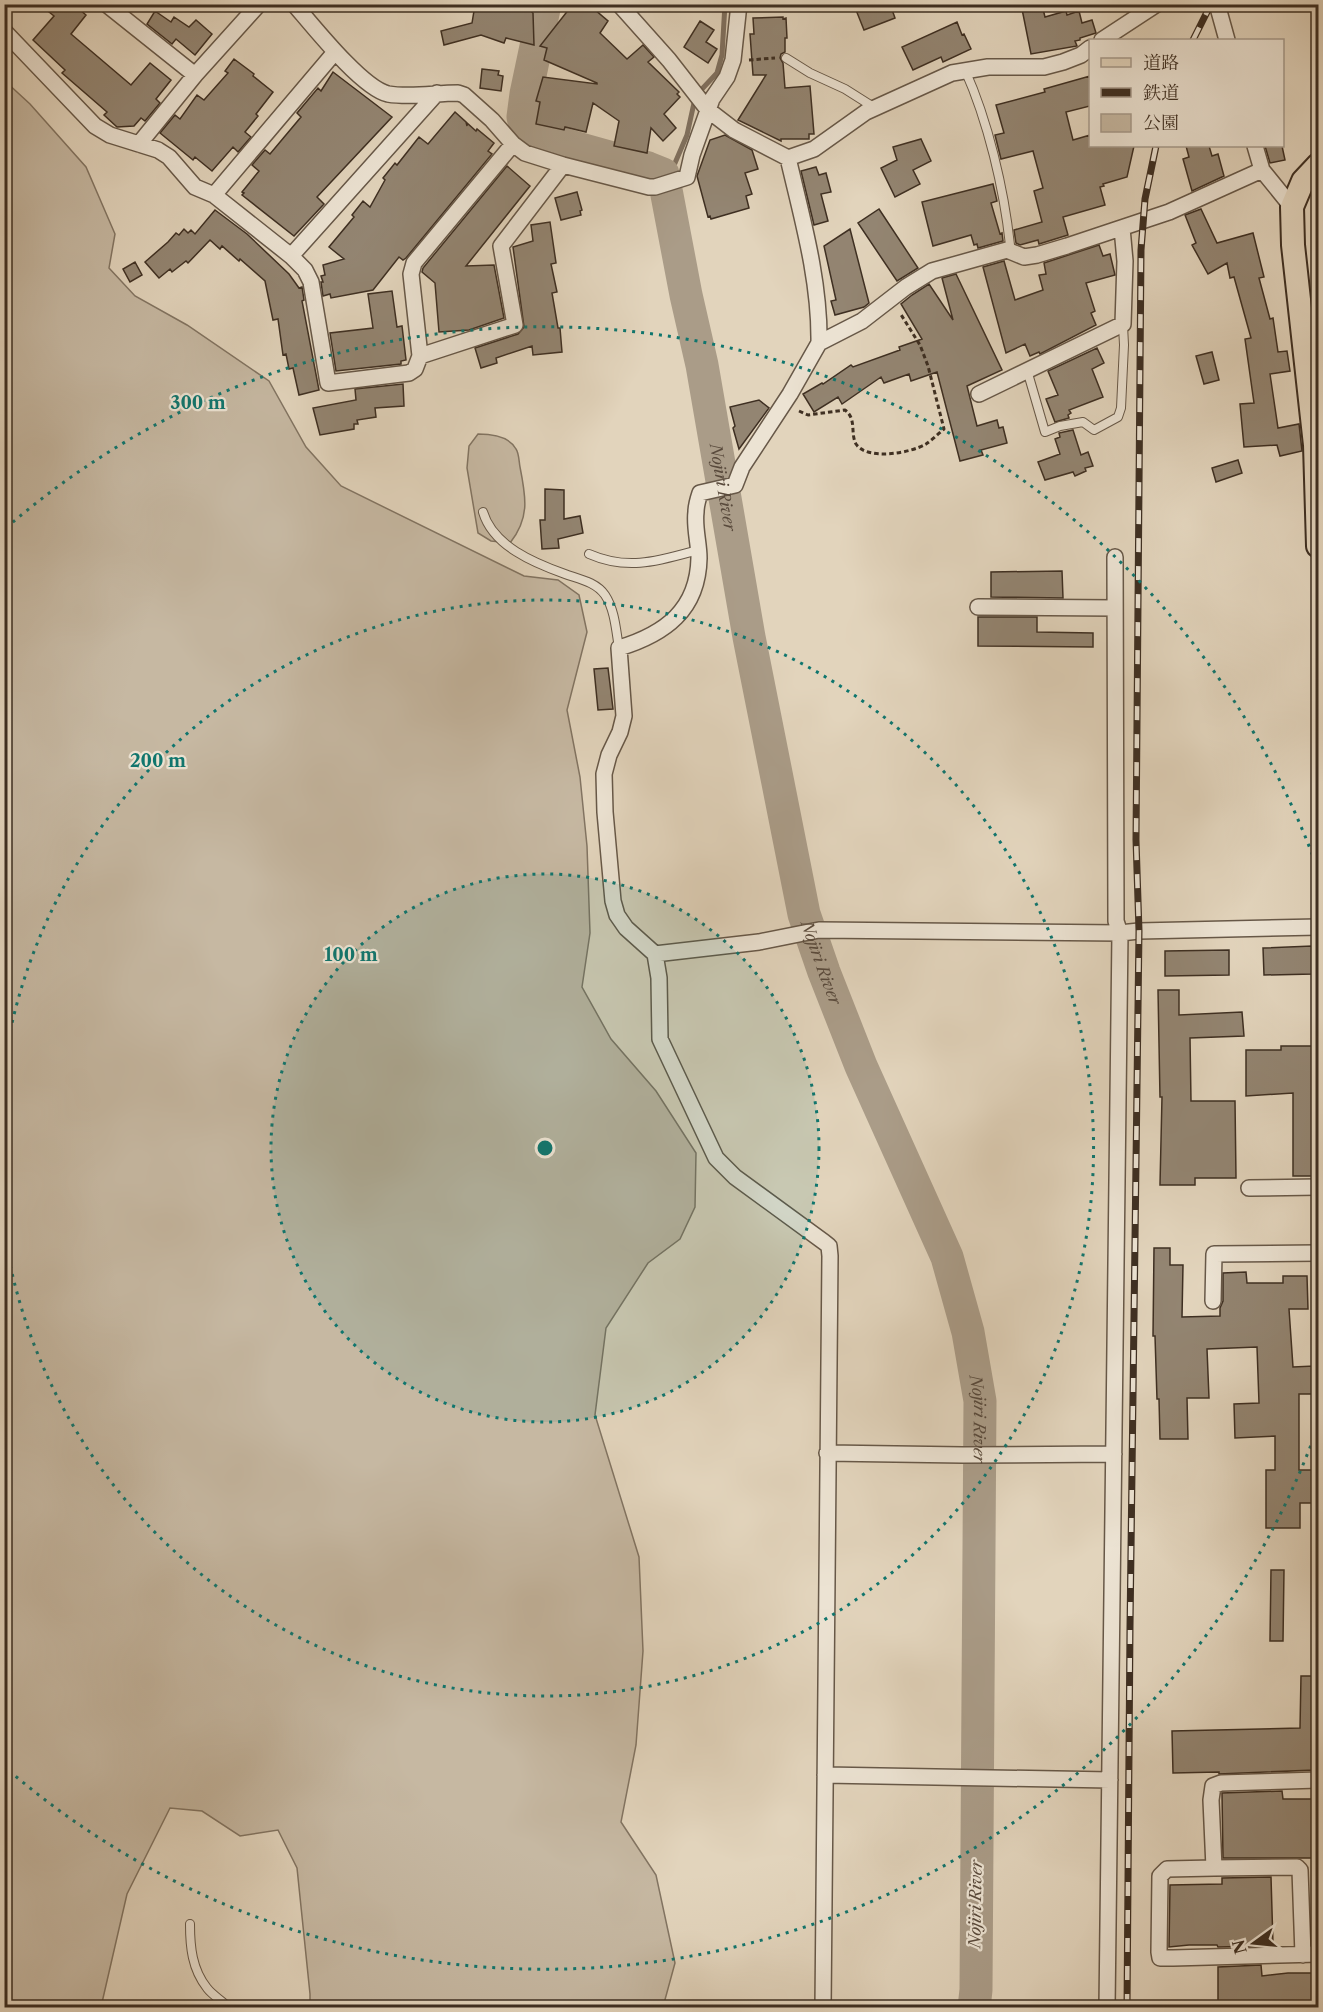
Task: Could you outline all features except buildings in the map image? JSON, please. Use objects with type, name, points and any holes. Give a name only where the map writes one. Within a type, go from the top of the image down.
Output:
[{"type":"main road","points":[[1318,165],[1303,181],[1292,207],[1293,245],[1317,445],[1318,546]]},
{"type":"street","points":[[106,4],[195,75]]},
{"type":"street","points":[[139,144],[195,75],[259,4]]},
{"type":"street","points":[[294,4],[335,52],[375,88],[386,93],[408,96],[437,93],[464,95],[525,153],[563,165],[655,187],[687,177],[706,107],[727,77],[733,60],[739,4]]},
{"type":"street","points":[[619,4],[669,60],[706,107],[734,130],[788,158],[814,149],[866,112],[952,73],[965,69],[988,67],[1044,67],[1072,58],[1089,49]]},
{"type":"street","points":[[1104,39],[1156,4]]},
{"type":"street","points":[[1217,4],[1227,39]]},
{"type":"street","points":[[4,32],[95,126],[110,135],[158,150],[169,157],[195,187],[214,195],[291,256],[305,270],[310,282],[328,383],[409,373],[415,369],[420,356],[411,274],[414,262],[513,144]]},
{"type":"street","points":[[214,195],[335,52]]},
{"type":"street","points":[[291,256],[437,93]]},
{"type":"street","points":[[1255,147],[1262,170],[1292,207]]},
{"type":"street","points":[[788,158],[809,249],[819,315],[819,343],[742,467],[735,485],[700,494],[696,512],[699,559],[695,585],[683,610],[674,621],[659,632],[638,643],[619,648],[624,716],[604,774],[613,901],[617,915],[626,928],[655,954],[659,978],[660,1039],[716,1158],[735,1177],[829,1246],[823,2007]]},
{"type":"street","points":[[420,356],[515,325],[501,246],[563,165]]},
{"type":"street","points":[[819,343],[862,321],[906,287],[932,272],[996,253],[1009,251],[1024,257],[1037,255],[1169,212],[1262,170]]},
{"type":"street","points":[[979,394],[1123,324],[1125,261],[1122,228]]},
{"type":"street","points":[[1107,2007],[1120,933],[1116,921],[1115,557]]},
{"type":"street","points":[[978,607],[1115,608]]},
{"type":"street","points":[[655,954],[759,942],[819,930],[1120,933],[1318,927]]},
{"type":"street","points":[[1249,1188],[1318,1187]]},
{"type":"street","points":[[1213,1301],[1214,1254],[1318,1253]]},
{"type":"street","points":[[827,1453],[1114,1454]]},
{"type":"street","points":[[825,1775],[1110,1780]]},
{"type":"street","points":[[1214,1868],[1211,1800],[1213,1786],[1221,1783],[1318,1780]]},
{"type":"street","points":[[1303,1954],[1300,1870],[1297,1867],[1167,1869],[1160,1876],[1160,1958],[1318,1954]]},
{"type":"lane","points":[[786,58],[810,73],[845,89],[875,108]]},
{"type":"lane","points":[[965,69],[983,115],[1003,197],[1009,251]]},
{"type":"lane","points":[[1027,370],[1045,432],[1060,426],[1083,422],[1095,430],[1118,417],[1121,408],[1123,324]]},
{"type":"lane","points":[[483,512],[486,525],[495,536],[513,550],[558,572],[591,583],[601,590],[611,608],[619,648]]},
{"type":"lane","points":[[589,554],[612,563],[632,564],[654,562],[698,550]]},
{"type":"lane","points":[[190,1924],[190,1951],[196,1971],[208,1990],[229,2007]]},
{"type":"path","points":[[733,60],[786,58]]},
{"type":"path","points":[[785,401],[808,415],[845,410],[851,416],[857,446],[862,451],[870,453],[886,454],[907,451],[924,445],[944,429],[920,345],[889,301]]},
{"type":"green space","points":[[5,81],[30,104],[86,167],[115,234],[109,268],[135,296],[187,325],[269,381],[306,447],[341,486],[524,576],[558,580],[579,595],[587,632],[567,710],[580,777],[587,846],[590,933],[582,987],[611,1039],[656,1091],[696,1153],[695,1207],[680,1239],[648,1263],[606,1328],[595,1415],[639,1557],[643,1651],[636,1745],[621,1822],[656,1875],[675,1963],[663,2007],[310,2007],[297,1868],[278,1830],[240,1836],[202,1811],[170,1808],[127,1894],[101,2007],[5,2007]]},
{"type":"green space","points":[[478,434],[494,435],[509,441],[518,453],[525,507],[521,525],[510,543],[491,541],[478,533],[467,468],[469,446]]},
{"type":"waterway","name":"Nojiri River","points":[[545,4],[526,94],[523,117],[525,126],[534,135],[663,174],[702,365],[749,637],[804,914],[861,1066],[947,1257],[968,1332],[980,1401],[976,1990],[974,2008]]},
{"type":"waterway","points":[[663,174],[675,163],[687,135],[694,103],[702,89],[717,73],[722,55],[725,4]]},
{"type":"railway","points":[[1194,39],[1211,4]]},
{"type":"railway","points":[[1127,2008],[1139,931],[1136,840],[1141,250],[1145,199],[1156,147]]}]
